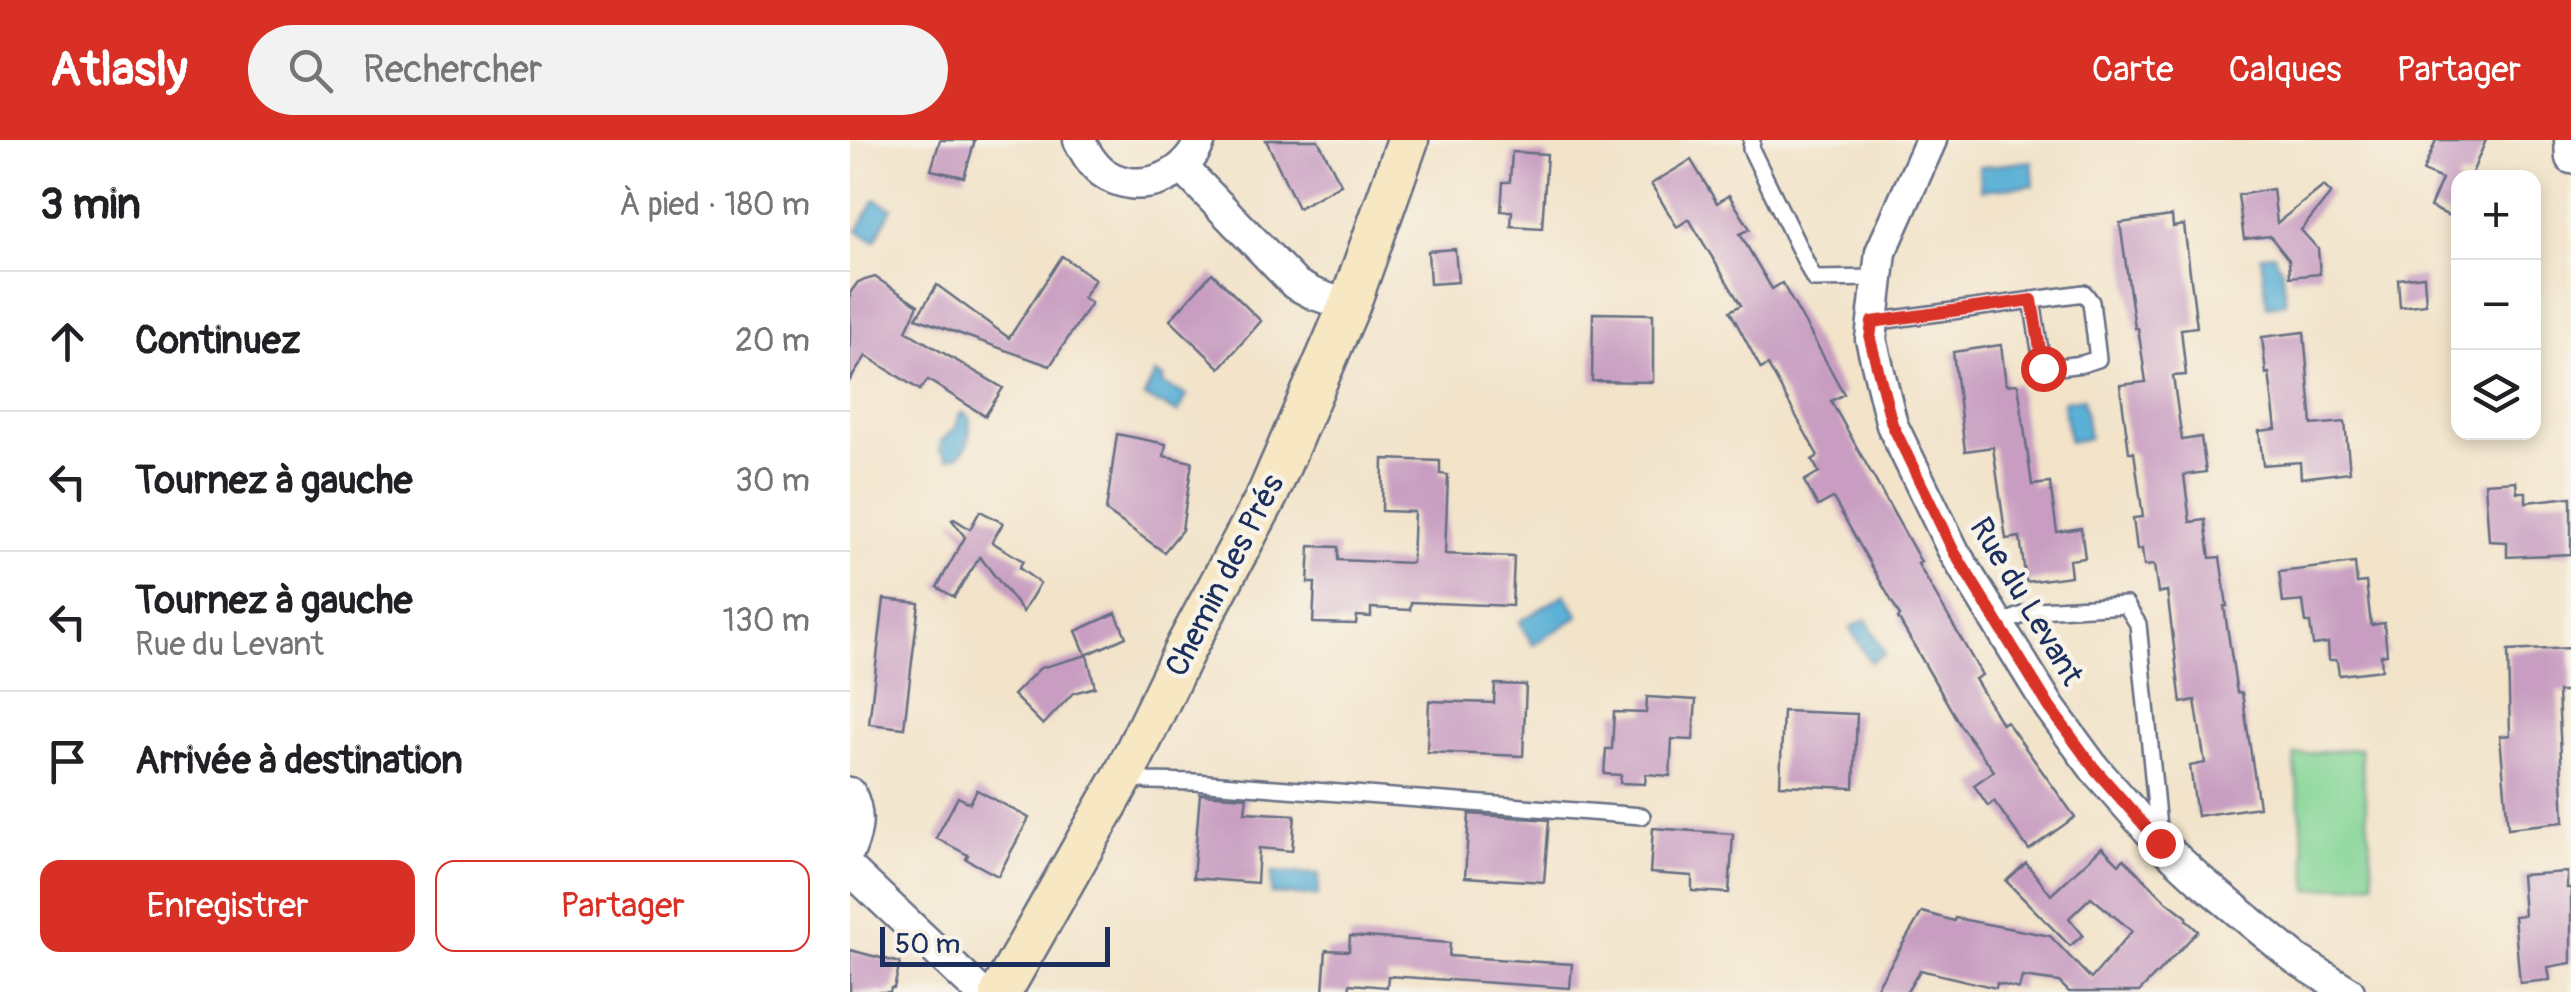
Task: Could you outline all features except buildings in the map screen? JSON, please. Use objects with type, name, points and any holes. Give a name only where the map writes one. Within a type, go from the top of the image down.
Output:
[{"type":"street","points":[[1079,140],[1087,158],[1104,173],[1125,182],[1148,183],[1183,168],[1200,140]]},
{"type":"street","name":"Chemin des Prés","points":[[1002,992],[1124,775],[1186,647],[1268,494],[1350,306],[1408,140]]},
{"type":"street","name":"Rue du Levant","points":[[1931,140],[1882,252],[1870,339],[1892,424],[1954,552],[2061,723],[2094,768],[2160,843],[2296,959],[2349,992]]},
{"type":"street","points":[[2570,140],[2571,158]]},
{"type":"street","points":[[1183,168],[1295,284],[1350,306]]},
{"type":"street","points":[[850,793],[858,818],[850,849]]},
{"type":"street","points":[[850,869],[980,992]]},
{"type":"lane","points":[[1752,140],[1751,149],[1814,279],[1877,278]]},
{"type":"lane","points":[[1872,322],[2084,292],[2091,302],[2098,359],[2043,368],[2032,300]]},
{"type":"lane","points":[[1999,624],[2037,610],[2126,606],[2138,624],[2160,843]]},
{"type":"lane","points":[[1124,775],[1148,781],[1642,816]]},
{"type":"green space","points":[[2360,748],[2374,882],[2309,890],[2294,755]]},
{"type":"water","points":[[2032,161],[2034,185],[1981,190],[1979,167]]},
{"type":"water","points":[[875,199],[892,208],[875,241],[857,231]]},
{"type":"water","points":[[2274,253],[2282,269],[2286,303],[2267,306],[2261,256]]},
{"type":"water","points":[[1155,374],[1164,378],[1162,384],[1187,395],[1178,413],[1144,397]]},
{"type":"water","points":[[2083,398],[2089,438],[2069,442],[2063,401]]},
{"type":"water","points":[[963,412],[970,418],[967,444],[961,454],[948,459],[940,450],[941,441],[956,427]]},
{"type":"water","points":[[1565,594],[1579,616],[1533,645],[1519,622]]},
{"type":"water","points":[[1866,619],[1885,654],[1870,662],[1850,628]]},
{"type":"water","points":[[1272,872],[1319,874],[1318,896],[1271,894]]},
{"type":"route","points":[[2043,368],[2032,300],[1872,322],[1870,339],[1892,424],[1954,552],[2050,708],[2094,768],[2160,843]]}]
